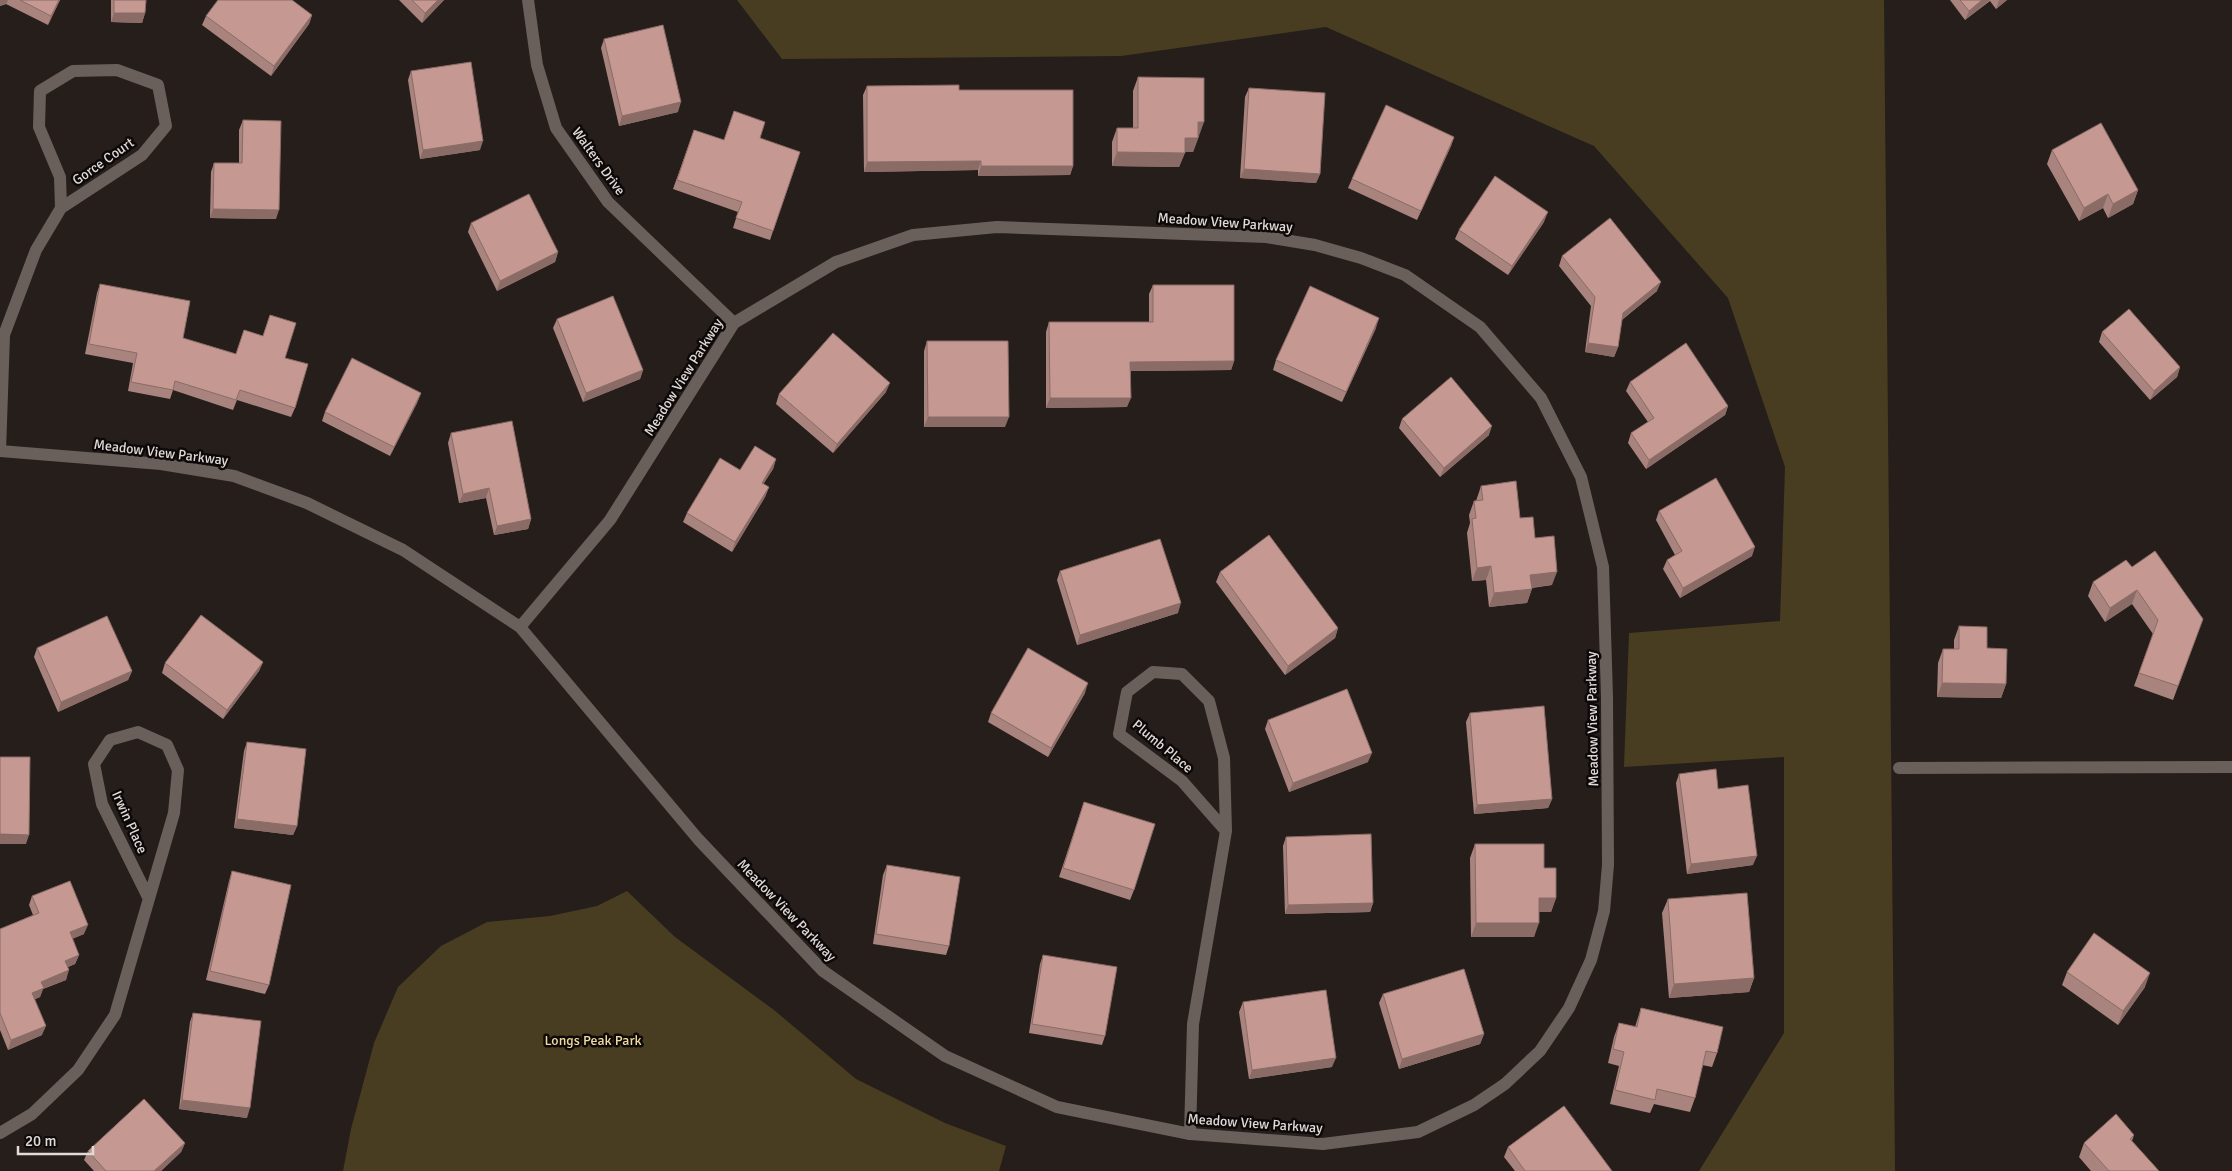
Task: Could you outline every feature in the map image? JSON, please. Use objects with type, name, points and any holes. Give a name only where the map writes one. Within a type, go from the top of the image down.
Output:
[{"type":"street","name":"Walters Drive","points":[[528,0],[537,65],[556,128],[608,202],[734,322]]},
{"type":"street","name":"Gorce Court","points":[[0,451],[4,335],[36,250],[61,208],[142,155],[166,126],[158,85],[117,70],[73,71],[40,91],[39,127],[60,178],[61,208]]},
{"type":"street","name":"Meadow View Parkway","points":[[0,451],[161,464],[234,476],[306,503],[403,550],[520,628],[698,839],[823,971],[945,1056],[1057,1107],[1190,1134],[1323,1144],[1418,1132],[1474,1105],[1505,1084],[1540,1051],[1569,1008],[1591,960],[1604,911],[1608,865],[1607,697],[1603,567],[1582,477],[1542,398],[1480,327],[1405,276],[1361,258],[1315,245],[1266,237],[997,227],[913,235],[836,262],[734,322],[610,520],[520,628]]},
{"type":"street","name":"Plumb Place","points":[[1190,1134],[1193,1024],[1226,832],[1224,758],[1209,701],[1182,674],[1153,672],[1127,692],[1119,734],[1182,781],[1226,832]]},
{"type":"street","name":"Irwin Place","points":[[0,1133],[32,1114],[78,1070],[115,1015],[148,896],[174,814],[178,770],[167,745],[138,732],[110,740],[94,764],[102,804],[148,896]]},
{"type":"street","points":[[1899,768],[2232,767]]},
{"type":"green space","points":[[737,0],[1884,0],[1895,1171],[1699,1171],[1784,1033],[1784,757],[1624,767],[1629,633],[1780,621],[1785,467],[1728,298],[1594,146],[1326,27],[1121,56],[782,59]]},
{"type":"green space","name":"Longs Peak Park","points":[[627,891],[675,937],[774,1010],[856,1079],[945,1123],[1006,1146],[999,1171],[343,1171],[351,1129],[374,1043],[398,987],[441,946],[487,922],[550,916],[597,906]]},
{"type":"building","points":[[20,0],[59,0],[51,16]]},
{"type":"building","points":[[114,0],[146,0],[145,13],[114,13]]},
{"type":"building","points":[[218,0],[292,0],[312,15],[274,66],[206,16]]},
{"type":"building","points":[[412,0],[438,0],[425,13]]},
{"type":"building","points":[[1960,0],[1982,0],[1969,11]]},
{"type":"building","points":[[663,25],[681,102],[622,116],[604,39]]},
{"type":"building","points":[[471,62],[483,141],[423,150],[411,71]]},
{"type":"building","points":[[1138,77],[1204,78],[1204,122],[1198,122],[1198,138],[1185,138],[1185,153],[1117,152],[1117,128],[1138,128]]},
{"type":"building","points":[[959,85],[959,90],[1073,90],[1073,166],[981,166],[981,161],[867,162],[867,86]]},
{"type":"building","points":[[1249,88],[1325,93],[1320,174],[1244,169]]},
{"type":"building","points":[[1386,105],[1454,137],[1421,211],[1352,179]]},
{"type":"building","points":[[734,111],[765,122],[760,138],[800,152],[773,231],[736,218],[742,202],[677,180],[694,130],[724,140]]},
{"type":"building","points":[[243,120],[281,121],[279,210],[213,209],[214,163],[242,163]]},
{"type":"building","points":[[2101,123],[2138,190],[2113,204],[2108,194],[2084,208],[2052,150]]},
{"type":"building","points":[[1495,176],[1548,212],[1512,266],[1459,230]]},
{"type":"building","points":[[529,194],[558,252],[500,281],[471,223]]},
{"type":"building","points":[[1610,218],[1661,282],[1623,313],[1618,347],[1588,343],[1595,297],[1562,256]]},
{"type":"building","points":[[100,284],[190,301],[183,338],[236,354],[244,330],[263,336],[270,315],[296,323],[285,358],[308,364],[295,408],[240,390],[236,400],[175,381],[173,390],[131,382],[137,353],[89,344]]},
{"type":"building","points":[[1153,285],[1234,285],[1234,361],[1130,362],[1131,398],[1050,398],[1049,322],[1153,322]]},
{"type":"building","points":[[1310,286],[1379,318],[1346,392],[1276,360]]},
{"type":"building","points":[[613,296],[643,370],[586,393],[557,319]]},
{"type":"building","points":[[2129,309],[2180,367],[2154,391],[2102,332]]},
{"type":"building","points":[[833,333],[890,383],[837,444],[779,394]]},
{"type":"building","points":[[927,341],[1008,341],[1009,417],[928,417]]},
{"type":"building","points":[[1686,343],[1728,406],[1649,460],[1631,433],[1654,418],[1630,382]]},
{"type":"building","points":[[352,358],[421,393],[394,447],[325,412]]},
{"type":"building","points":[[1451,377],[1492,426],[1444,468],[1402,419]]},
{"type":"building","points":[[512,421],[531,519],[497,526],[489,488],[463,494],[451,433]]},
{"type":"building","points":[[755,446],[776,459],[762,483],[769,487],[735,542],[687,513],[720,458],[740,470]]},
{"type":"building","points":[[1716,478],[1755,547],[1683,588],[1667,560],[1682,551],[1659,511]]},
{"type":"building","points":[[1516,481],[1520,518],[1533,517],[1535,538],[1554,536],[1557,572],[1530,575],[1532,589],[1494,593],[1491,566],[1477,568],[1472,519],[1476,518],[1474,501],[1483,500],[1481,486]]},
{"type":"building","points":[[1269,535],[1338,628],[1288,666],[1220,572]]},
{"type":"building","points":[[1160,539],[1181,603],[1080,635],[1060,571]]},
{"type":"building","points":[[2155,551],[2203,619],[2178,686],[2139,673],[2158,620],[2137,590],[2110,608],[2093,582],[2126,560],[2132,567]]},
{"type":"building","points":[[201,615],[263,662],[227,710],[165,663]]},
{"type":"building","points":[[107,616],[132,671],[61,702],[37,648]]},
{"type":"building","points":[[1959,626],[1987,627],[1987,648],[2007,649],[2006,684],[1942,683],[1943,649],[1959,649]]},
{"type":"building","points":[[1028,648],[1088,683],[1051,748],[991,713]]},
{"type":"building","points":[[1347,689],[1372,753],[1293,783],[1268,720]]},
{"type":"building","points":[[1544,706],[1552,799],[1477,805],[1470,713]]},
{"type":"building","points":[[247,742],[306,749],[297,826],[237,819]]},
{"type":"building","points":[[0,757],[30,757],[29,835],[0,834]]},
{"type":"building","points":[[1716,769],[1718,789],[1748,785],[1757,856],[1691,864],[1679,774]]},
{"type":"building","points":[[1084,802],[1155,824],[1134,890],[1063,868]]},
{"type":"building","points":[[1371,834],[1373,903],[1288,905],[1286,837]]},
{"type":"building","points":[[1475,844],[1544,844],[1544,868],[1556,868],[1556,898],[1539,898],[1539,923],[1476,923]]},
{"type":"building","points":[[887,865],[960,877],[949,946],[876,934]]},
{"type":"building","points":[[232,871],[291,885],[269,985],[210,971]]},
{"type":"building","points":[[70,881],[88,925],[70,932],[79,955],[65,961],[69,970],[41,982],[44,988],[32,993],[46,1026],[11,1040],[0,1013],[0,929],[39,913],[32,896]]},
{"type":"building","points":[[1747,893],[1754,978],[1674,984],[1668,899]]},
{"type":"building","points":[[2094,933],[2150,973],[2123,1011],[2067,972]]},
{"type":"building","points":[[1043,955],[1117,967],[1105,1036],[1032,1024]]},
{"type":"building","points":[[1464,969],[1484,1034],[1402,1059],[1383,994]]},
{"type":"building","points":[[1326,990],[1336,1058],[1252,1070],[1243,1002]]},
{"type":"building","points":[[1641,1008],[1723,1027],[1717,1053],[1706,1051],[1695,1098],[1657,1089],[1655,1100],[1615,1090],[1624,1052],[1613,1049],[1619,1023],[1637,1027]]},
{"type":"building","points":[[193,1013],[261,1021],[250,1108],[182,1100]]},
{"type":"building","points":[[144,1099],[185,1143],[154,1171],[106,1171],[88,1151]]},
{"type":"building","points":[[1564,1106],[1612,1171],[1525,1171],[1508,1147]]},
{"type":"building","points":[[2116,1114],[2134,1135],[2130,1139],[2159,1171],[2109,1171],[2084,1143]]}]
